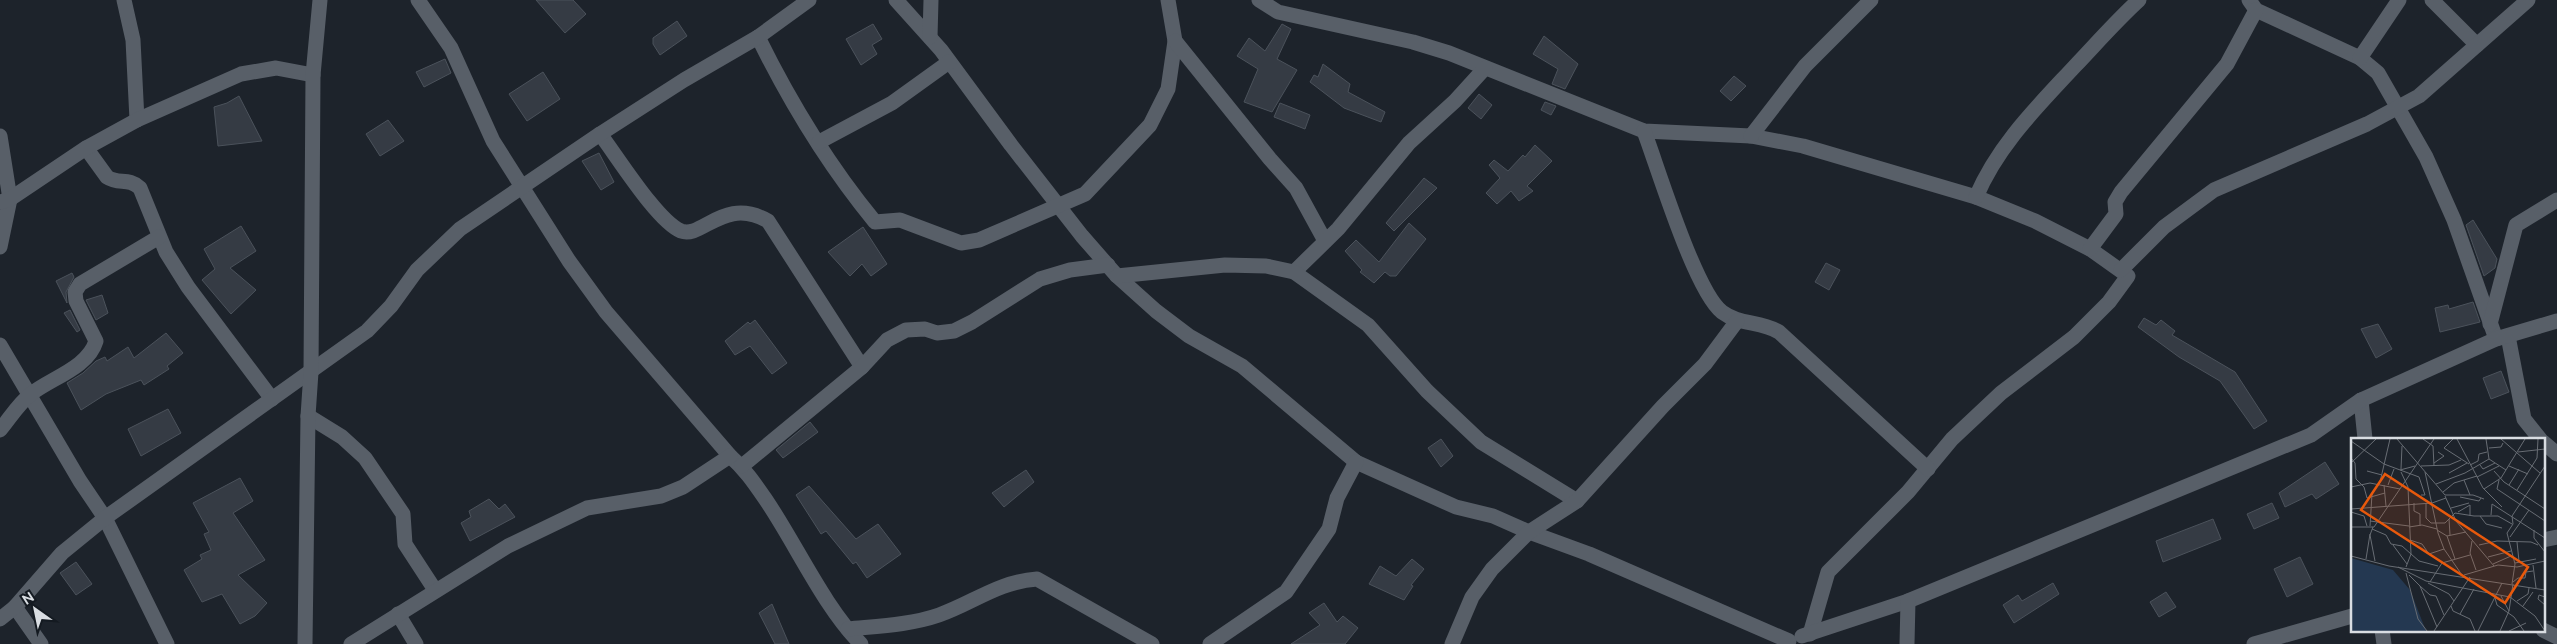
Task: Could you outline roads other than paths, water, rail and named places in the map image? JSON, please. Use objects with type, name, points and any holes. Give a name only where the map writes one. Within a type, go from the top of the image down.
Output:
[{"type":"street","points":[[305,644],[308,416],[311,372],[313,75],[320,0]]},
{"type":"street","points":[[418,0],[451,48],[493,141],[569,261],[606,312],[736,461],[848,629],[860,644]]},
{"type":"street","points":[[0,619],[15,607],[62,553],[106,518],[366,331],[391,306],[417,270],[434,251],[460,229],[600,134],[684,80],[758,37],[809,0]]},
{"type":"street","points":[[896,0],[930,37],[1058,206],[1113,270],[1156,311],[1189,336],[1242,366],[1356,462],[1456,506],[1493,516],[1529,532],[1589,554],[1786,642],[1908,601],[2311,435],[2361,400],[2502,338],[2557,321]]},
{"type":"street","points":[[930,37],[931,0]]},
{"type":"street","points":[[758,37],[781,84],[857,200],[875,222],[900,220],[961,243],[979,240],[1085,194],[1150,125],[1168,89],[1175,41],[1168,0]]},
{"type":"street","points":[[1259,0],[1278,12],[1414,42],[1644,131],[1751,136],[1803,146],[1976,197],[2035,221],[2090,249],[2128,276],[2098,313],[2048,358],[2001,393],[1952,439],[1908,492],[1828,572],[1810,634]]},
{"type":"street","points":[[1751,136],[1805,66],[1871,0]]},
{"type":"street","points":[[1976,197],[1996,156],[2018,128],[2137,0]]},
{"type":"street","points":[[2432,0],[2477,45]]},
{"type":"street","points":[[2120,270],[2164,227],[2214,190],[2368,124],[2400,108],[2426,90],[2528,0]]},
{"type":"street","points":[[126,1],[133,40],[137,120]]},
{"type":"street","points":[[2360,58],[2392,3]]},
{"type":"street","points":[[2090,249],[2116,214],[2115,202],[2121,192],[2227,64],[2253,5],[2360,58],[2378,73],[2400,108],[2426,157],[2454,220],[2490,324],[2502,338],[2524,419],[2539,438]]},
{"type":"street","points":[[1175,41],[1270,159],[1296,188],[1325,242]]},
{"type":"street","points":[[819,142],[892,103],[949,62]]},
{"type":"street","points":[[5,201],[86,148],[137,120],[249,72],[276,68],[313,75]]},
{"type":"street","points":[[1294,272],[1338,229],[1409,142],[1455,101],[1485,68]]},
{"type":"street","points":[[1644,131],[1693,264],[1714,303],[1722,312],[1737,321],[1762,324],[1779,332],[1928,469]]},
{"type":"street","points":[[600,134],[661,215],[679,230],[691,232],[735,212],[747,213],[768,221],[862,366]]},
{"type":"street","points":[[0,136],[5,201],[0,247]]},
{"type":"street","points":[[86,148],[107,177],[112,180],[132,181],[140,188],[159,237],[188,287],[272,399]]},
{"type":"street","points":[[2490,324],[2516,225],[2557,200]]},
{"type":"street","points":[[0,430],[30,395],[85,360],[94,350],[96,342],[76,301],[75,292],[80,284],[159,237]]},
{"type":"street","points":[[351,644],[508,546],[588,508],[661,496],[736,461],[862,366],[887,340],[906,330],[925,329],[937,333],[954,330],[972,322],[1040,279],[1070,270],[1266,266],[1294,272],[1368,325],[1427,391],[1481,442],[1577,502]]},
{"type":"street","points":[[1452,644],[1472,597],[1492,569],[1529,532],[1577,502],[1662,406],[1705,364],[1737,321]]},
{"type":"street","points":[[0,345],[80,481],[106,518],[168,644]]},
{"type":"street","points":[[2361,400],[2365,438]]},
{"type":"street","points":[[308,416],[342,436],[365,458],[403,514],[405,544],[435,590]]},
{"type":"street","points":[[2544,443],[2557,454]]},
{"type":"street","points":[[1210,644],[1286,592],[1329,529],[1337,498],[1356,462]]},
{"type":"street","points":[[2544,540],[2557,536]]},
{"type":"street","points":[[848,629],[916,622],[942,614],[1001,586],[1017,581],[1037,579],[1152,644]]},
{"type":"street","points":[[1907,644],[1908,601]]},
{"type":"street","points":[[15,607],[40,644]]},
{"type":"street","points":[[398,614],[416,644]]},
{"type":"street","points":[[2254,644],[2351,616]]},
{"type":"street","points":[[2544,630],[2557,637]]}]
